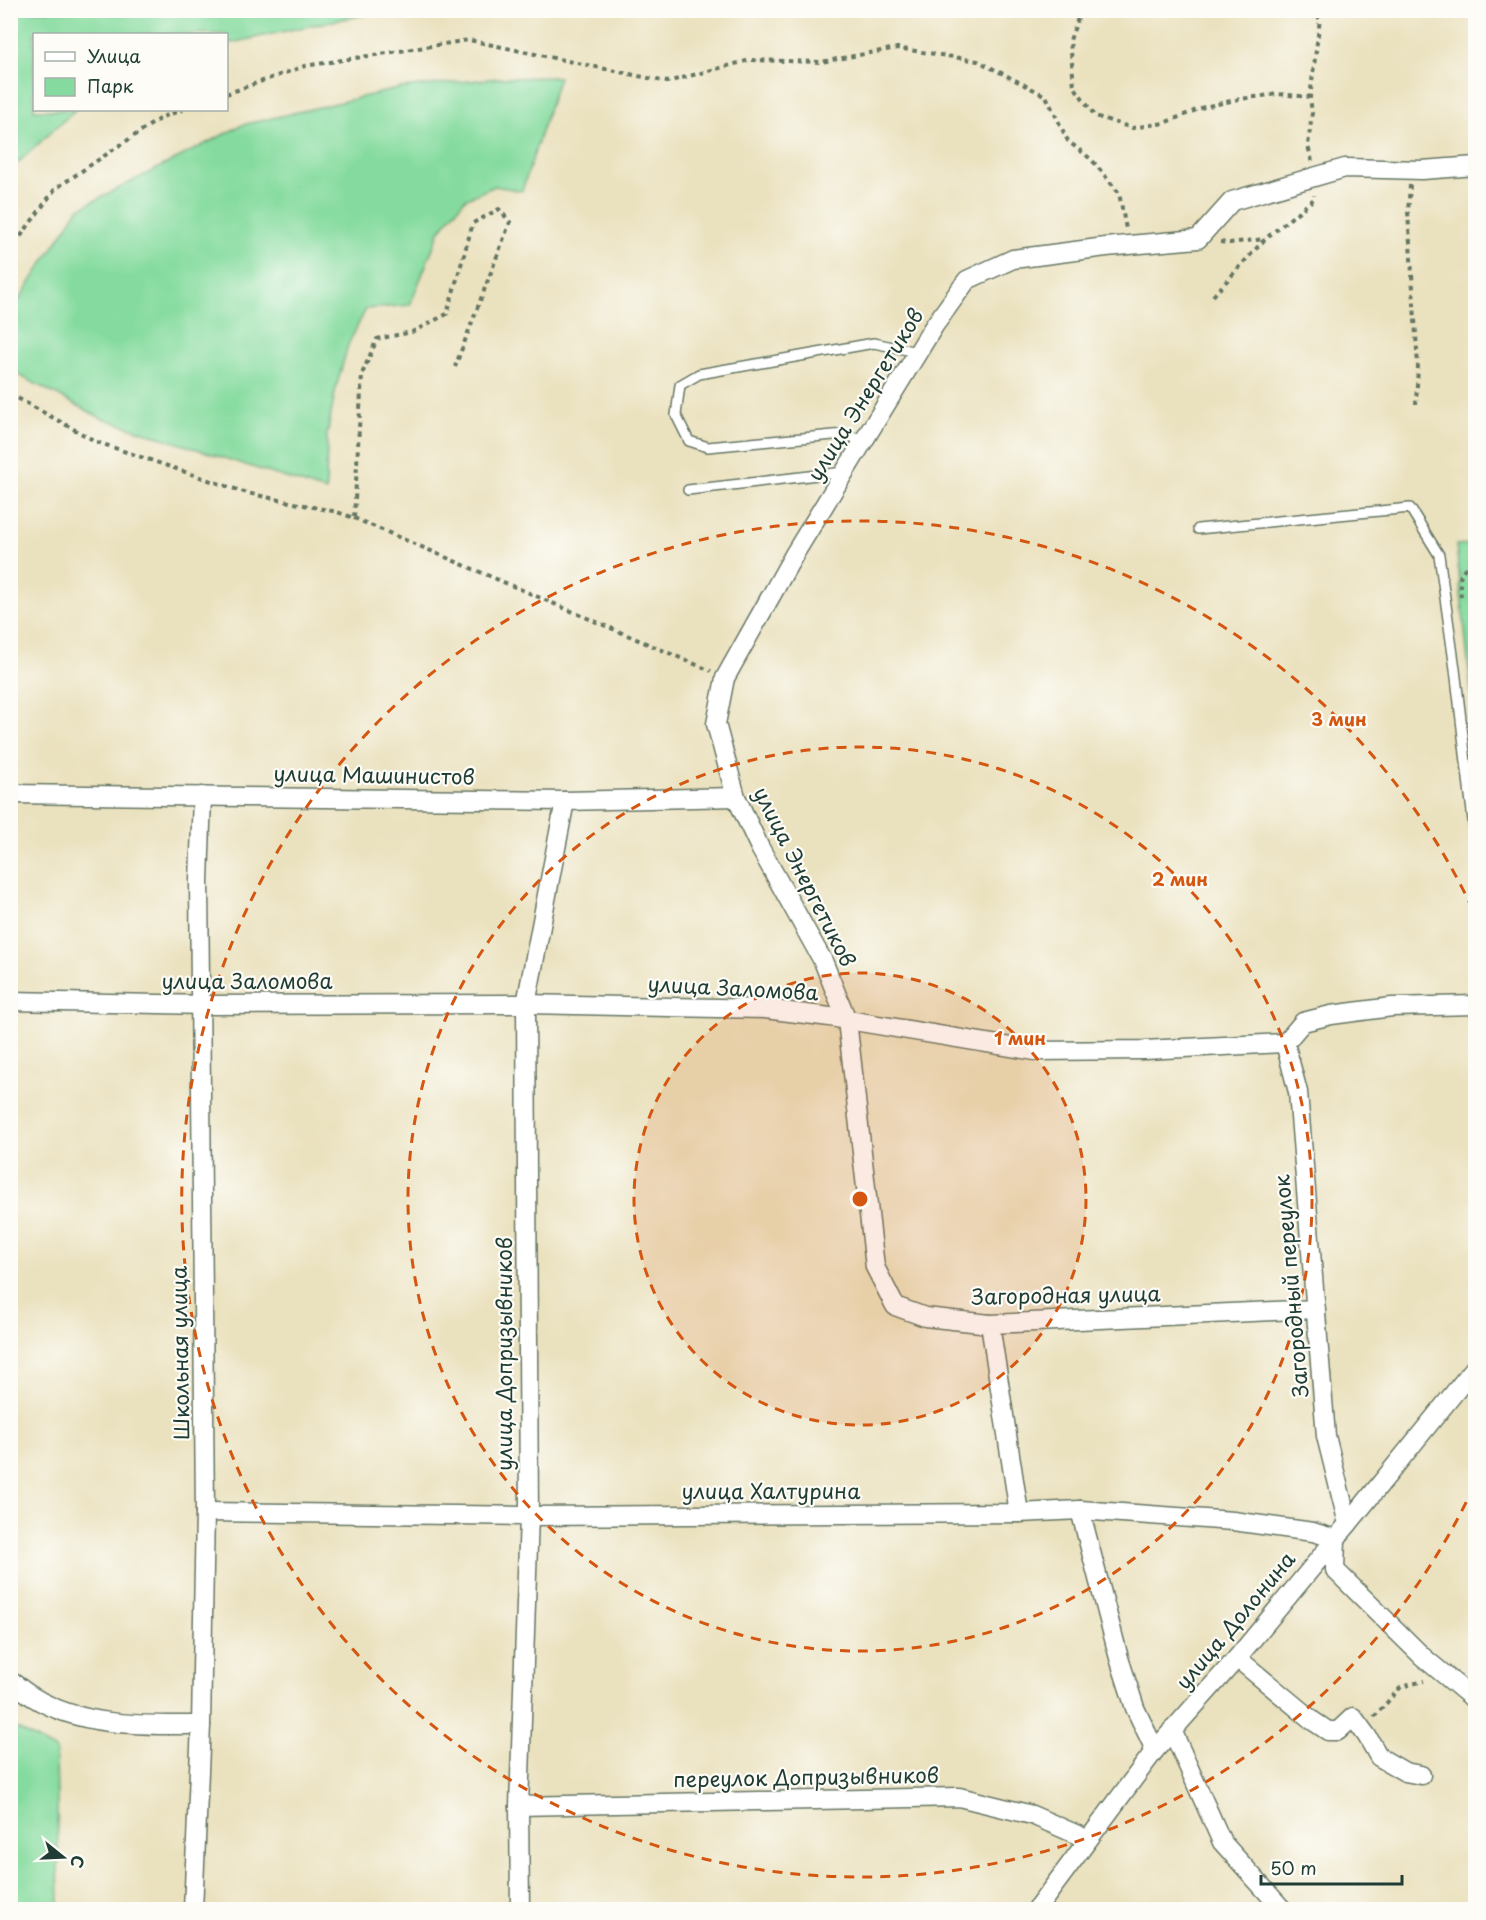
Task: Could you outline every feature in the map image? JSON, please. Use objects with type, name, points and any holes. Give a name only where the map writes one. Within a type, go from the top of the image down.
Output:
[{"type":"street","points":[[1198,238],[1232,201],[1345,168],[1411,170],[1476,166]]},
{"type":"street","name":"улица Энергетиков","points":[[848,1020],[823,961],[760,848],[736,796],[716,724],[725,678],[795,553],[844,472],[917,352],[967,280],[1013,259],[1198,238]]},
{"type":"street","name":"улица Машинистов","points":[[10,794],[565,801],[736,796]]},
{"type":"street","name":"Школьная улица","points":[[192,1910],[201,1725],[205,1512],[199,881],[202,796]]},
{"type":"street","name":"улица Допризывников","points":[[520,1910],[519,1806],[529,1516],[526,1004],[565,801]]},
{"type":"street","name":"улица Заломова","points":[[10,1001],[201,1005],[526,1004],[765,1009],[848,1020],[1035,1051],[1144,1050],[1286,1043]]},
{"type":"street","points":[[1286,1043],[1303,1022],[1331,1015],[1392,1007],[1476,1005]]},
{"type":"street","name":"Загородная улица","points":[[848,1020],[875,1267],[895,1306],[925,1317],[990,1324],[1316,1309]]},
{"type":"street","name":"Загородный переулок","points":[[1286,1043],[1298,1092],[1326,1436],[1348,1524]]},
{"type":"street","points":[[990,1324],[1019,1513]]},
{"type":"street","name":"улица Долонина","points":[[1036,1910],[1155,1750],[1237,1658],[1476,1366]]},
{"type":"street","points":[[1080,1510],[1119,1658],[1135,1708],[1155,1750]]},
{"type":"street","name":"улица Халтурина","points":[[205,1512],[529,1516],[1019,1513],[1080,1510],[1233,1521],[1313,1532],[1336,1539]]},
{"type":"street","points":[[1336,1539],[1335,1570],[1423,1657],[1476,1701]]},
{"type":"street","points":[[1237,1658],[1328,1731],[1338,1731],[1353,1717],[1379,1757],[1405,1772],[1421,1775]]},
{"type":"street","points":[[10,1681],[35,1698],[88,1719],[145,1725],[201,1725]]},
{"type":"street","points":[[1172,1730],[1222,1842],[1282,1910]]},
{"type":"street","name":"переулок Допризывников","points":[[519,1806],[959,1797],[1032,1815],[1087,1839]]},
{"type":"lane","points":[[863,441],[844,434],[708,447],[689,441],[676,415],[680,385],[699,374],[874,343],[917,352]]},
{"type":"lane","points":[[688,490],[844,472]]},
{"type":"lane","points":[[1198,529],[1410,508],[1439,555],[1476,846]]},
{"type":"path","points":[[1081,10],[1070,40],[1074,86],[1095,116],[1132,128],[1164,123],[1204,107],[1240,99],[1278,94],[1310,97]]},
{"type":"path","points":[[1213,296],[1265,239],[1314,199],[1316,176],[1308,146],[1312,113],[1310,97],[1320,19],[1312,10]]},
{"type":"path","points":[[228,93],[305,66],[469,40],[668,82],[750,60],[821,62],[897,48],[978,61],[1046,96],[1068,141],[1092,160],[1119,193],[1130,245]]},
{"type":"path","points":[[10,251],[55,189],[162,117],[180,111]]},
{"type":"path","points":[[1411,170],[1408,212],[1418,366],[1416,404]]},
{"type":"path","points":[[354,518],[362,374],[377,339],[412,332],[447,314],[472,224],[499,209],[510,222],[455,367]]},
{"type":"path","points":[[1198,238],[1230,243],[1265,239]]},
{"type":"path","points":[[10,394],[97,442],[247,493],[337,512],[354,518],[725,678]]},
{"type":"path","points":[[1461,601],[1459,578],[1466,566],[1476,561]]},
{"type":"path","points":[[1363,1730],[1401,1687],[1436,1680],[1452,1681]]},
{"type":"green space","points":[[11,11],[379,12],[228,44],[228,33],[33,33],[33,111],[74,111],[11,169]]},
{"type":"green space","points":[[559,77],[522,191],[495,186],[465,199],[440,230],[410,305],[366,309],[348,345],[336,388],[327,435],[326,491],[101,418],[11,371],[11,312],[78,209],[242,125],[401,88],[499,78]]},
{"type":"green space","points":[[1476,544],[1475,729],[1456,545]]},
{"type":"green space","points":[[10,1725],[56,1750],[59,1909],[11,1909]]}]
